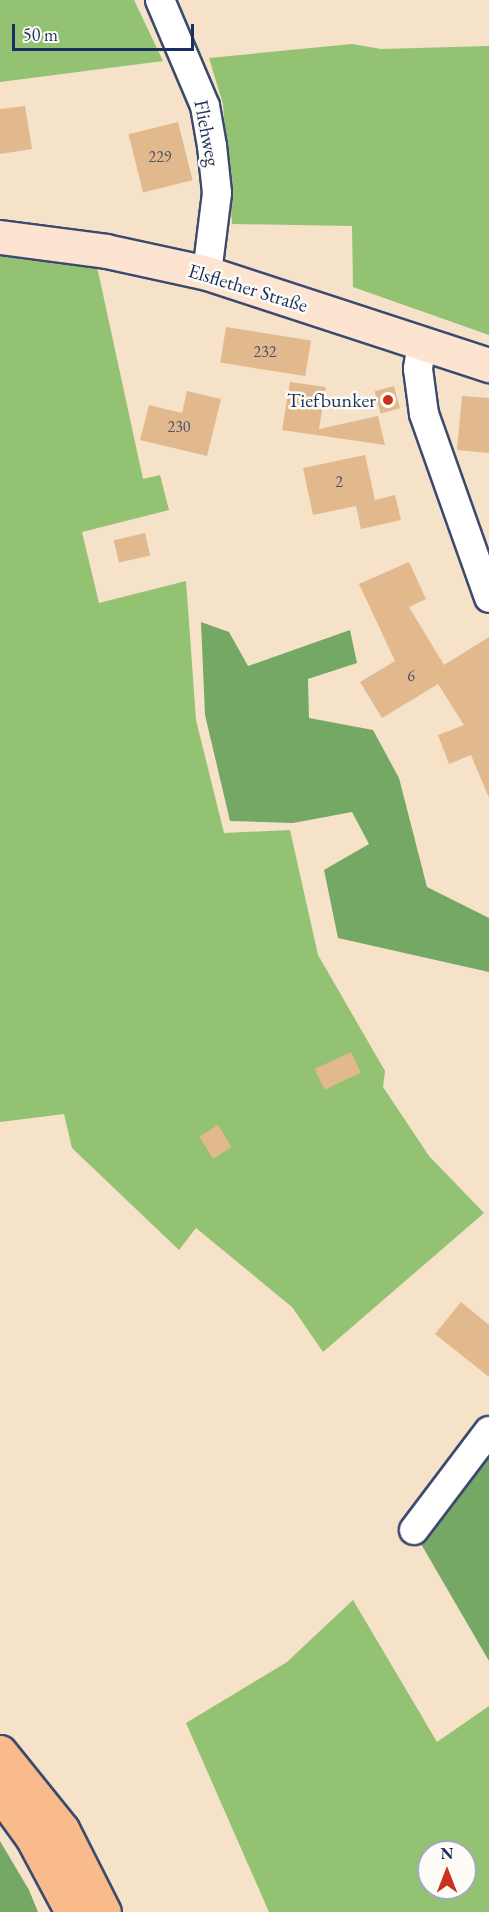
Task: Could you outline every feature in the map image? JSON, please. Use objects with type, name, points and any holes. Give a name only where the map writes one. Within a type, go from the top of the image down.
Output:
[{"type":"highway","points":[[0,1752],[62,1829],[104,1912]]},
{"type":"highway","points":[[0,1793],[32,1837],[72,1912]]},
{"type":"main road","name":"Elsflether Straße","points":[[0,237],[106,251],[207,273],[489,364]]},
{"type":"street","name":"Fliehweg","points":[[160,0],[205,106],[212,146],[216,193],[207,273]]},
{"type":"street","points":[[422,344],[418,369],[424,414],[489,598]]},
{"type":"street","points":[[414,1530],[489,1431]]},
{"type":"green space","points":[[0,0],[134,0],[163,61],[0,82]]},
{"type":"green space","points":[[352,44],[381,49],[489,46],[489,335],[353,287],[352,226],[232,224],[223,104],[209,58]]},
{"type":"green space","points":[[0,252],[96,262],[143,479],[160,475],[169,510],[82,532],[99,603],[186,581],[196,720],[224,833],[290,830],[318,955],[385,1071],[383,1087],[429,1156],[484,1213],[323,1352],[292,1307],[196,1228],[179,1250],[72,1148],[64,1114],[0,1122]]},
{"type":"green space","points":[[201,622],[229,632],[248,666],[350,630],[357,663],[308,679],[309,718],[373,730],[399,778],[427,887],[489,918],[489,972],[338,938],[324,870],[369,844],[352,812],[293,823],[230,821],[205,715]]},
{"type":"green space","points":[[489,1447],[489,1661],[417,1537]]},
{"type":"green space","points":[[353,1600],[437,1742],[489,1706],[489,1912],[269,1912],[186,1723],[287,1662]]},
{"type":"green space","points":[[0,1841],[29,1890],[38,1912],[0,1912]]},
{"type":"building","points":[[25,106],[32,149],[0,154],[0,109]]},
{"type":"building","points":[[178,122],[193,180],[143,193],[129,134]]},
{"type":"building","points":[[226,327],[311,340],[305,376],[220,363]]},
{"type":"building","points":[[290,382],[326,387],[319,429],[378,416],[385,445],[282,430]]},
{"type":"building","name":"Tiefbunker","points":[[394,386],[400,408],[381,413],[375,391]]},
{"type":"building","points":[[187,391],[221,399],[207,456],[140,440],[149,405],[182,413]]},
{"type":"building","points":[[462,396],[489,398],[489,453],[457,450]]},
{"type":"building","points":[[365,455],[375,500],[395,495],[401,520],[361,529],[356,506],[313,515],[303,468]]},
{"type":"building","points":[[145,533],[150,555],[119,563],[114,540]]},
{"type":"building","points":[[409,562],[426,599],[409,607],[444,665],[489,637],[489,798],[471,755],[449,764],[438,735],[464,725],[438,684],[382,718],[360,682],[395,661],[359,584]]},
{"type":"building","points":[[351,1052],[361,1073],[324,1090],[315,1069]]},
{"type":"building","points":[[218,1125],[232,1147],[213,1159],[199,1137]]},
{"type":"building","points":[[461,1302],[489,1325],[489,1377],[435,1334]]},
{"type":"place","name":"Tiefbunker","points":[[388,400]]}]
